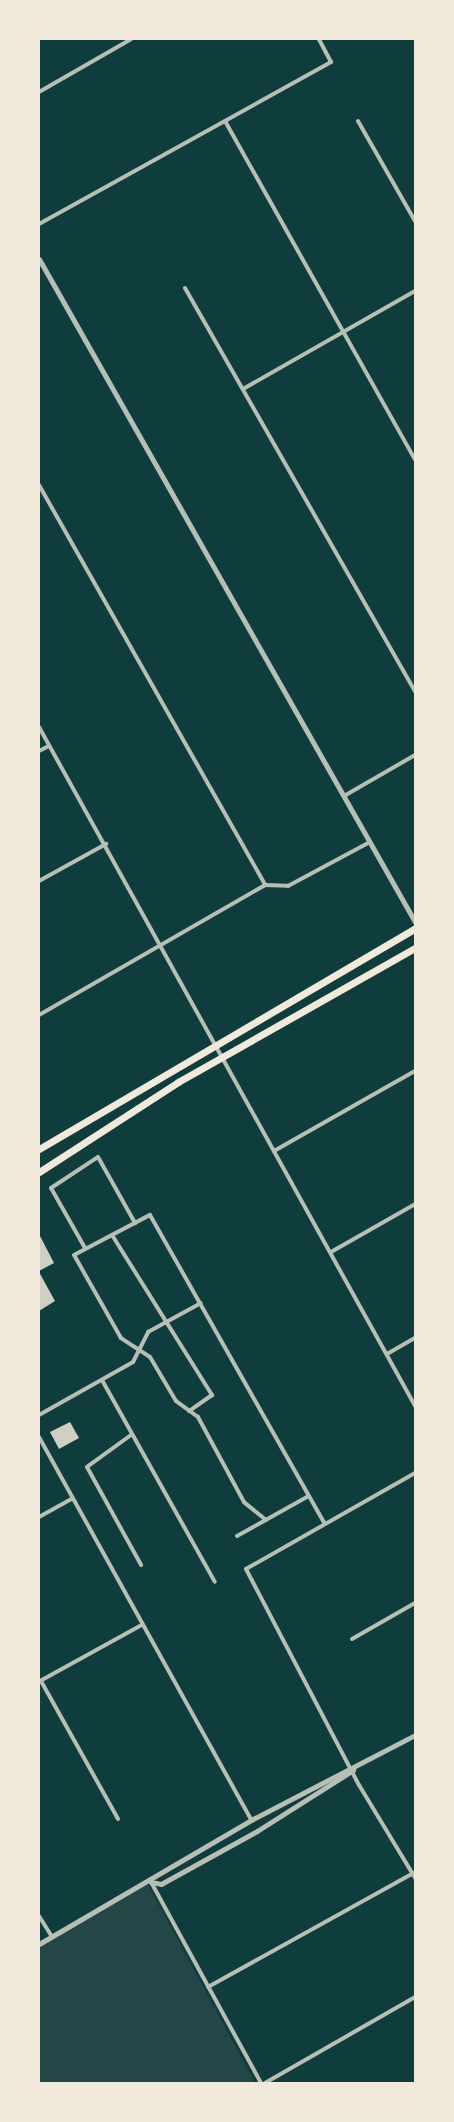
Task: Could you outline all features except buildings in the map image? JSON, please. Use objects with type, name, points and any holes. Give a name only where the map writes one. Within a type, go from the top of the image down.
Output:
[{"type":"main road","points":[[39,1149],[415,928]]},
{"type":"main road","points":[[39,1172],[221,1056],[415,948]]},
{"type":"street","points":[[39,92],[131,39]]},
{"type":"street","points":[[39,224],[331,62],[319,39]]},
{"type":"street","points":[[225,121],[415,459]]},
{"type":"street","points":[[358,121],[415,222]]},
{"type":"street","points":[[39,260],[415,922]]},
{"type":"street","points":[[185,288],[415,692]]},
{"type":"street","points":[[243,389],[415,291]]},
{"type":"street","points":[[39,485],[266,885]]},
{"type":"street","points":[[39,727],[162,944],[221,1056],[415,1406]]},
{"type":"street","points":[[39,751],[49,746]]},
{"type":"street","points":[[344,796],[415,755]]},
{"type":"street","points":[[39,1015],[266,885],[288,886],[370,842]]},
{"type":"street","points":[[39,881],[106,844]]},
{"type":"street","points":[[274,1150],[415,1071]]},
{"type":"street","points":[[86,1249],[51,1188],[98,1157],[135,1223]]},
{"type":"street","points":[[331,1252],[415,1204]]},
{"type":"street","points":[[266,1520],[244,1502],[189,1411],[176,1401],[150,1357],[121,1338],[74,1255],[150,1215],[324,1523]]},
{"type":"street","points":[[112,1235],[164,1323],[175,1329],[212,1395],[189,1411]]},
{"type":"street","points":[[39,1415],[133,1362],[148,1332],[201,1303]]},
{"type":"street","points":[[387,1354],[415,1338]]},
{"type":"street","points":[[102,1380],[148,1471],[170,1494],[215,1582]]},
{"type":"street","points":[[130,1435],[87,1467],[141,1565]]},
{"type":"street","points":[[39,1437],[251,1820]]},
{"type":"street","points":[[208,1987],[414,1875],[353,1770],[246,1569],[415,1473]]},
{"type":"street","points":[[237,1536],[309,1496]]},
{"type":"street","points":[[39,1517],[72,1499]]},
{"type":"street","points":[[352,1639],[415,1603]]},
{"type":"street","points":[[118,1819],[40,1681],[142,1625]]},
{"type":"street","points":[[152,1882],[161,1884],[257,1831],[353,1770],[415,1735]]},
{"type":"street","points":[[39,1944],[152,1882],[251,1820],[353,1770]]},
{"type":"street","points":[[152,1882],[263,2083],[415,1997]]},
{"type":"street","points":[[39,1916],[52,1936]]},
{"type":"shaded area","points":[[147,1883],[255,2083],[39,2083],[39,1944]]}]
